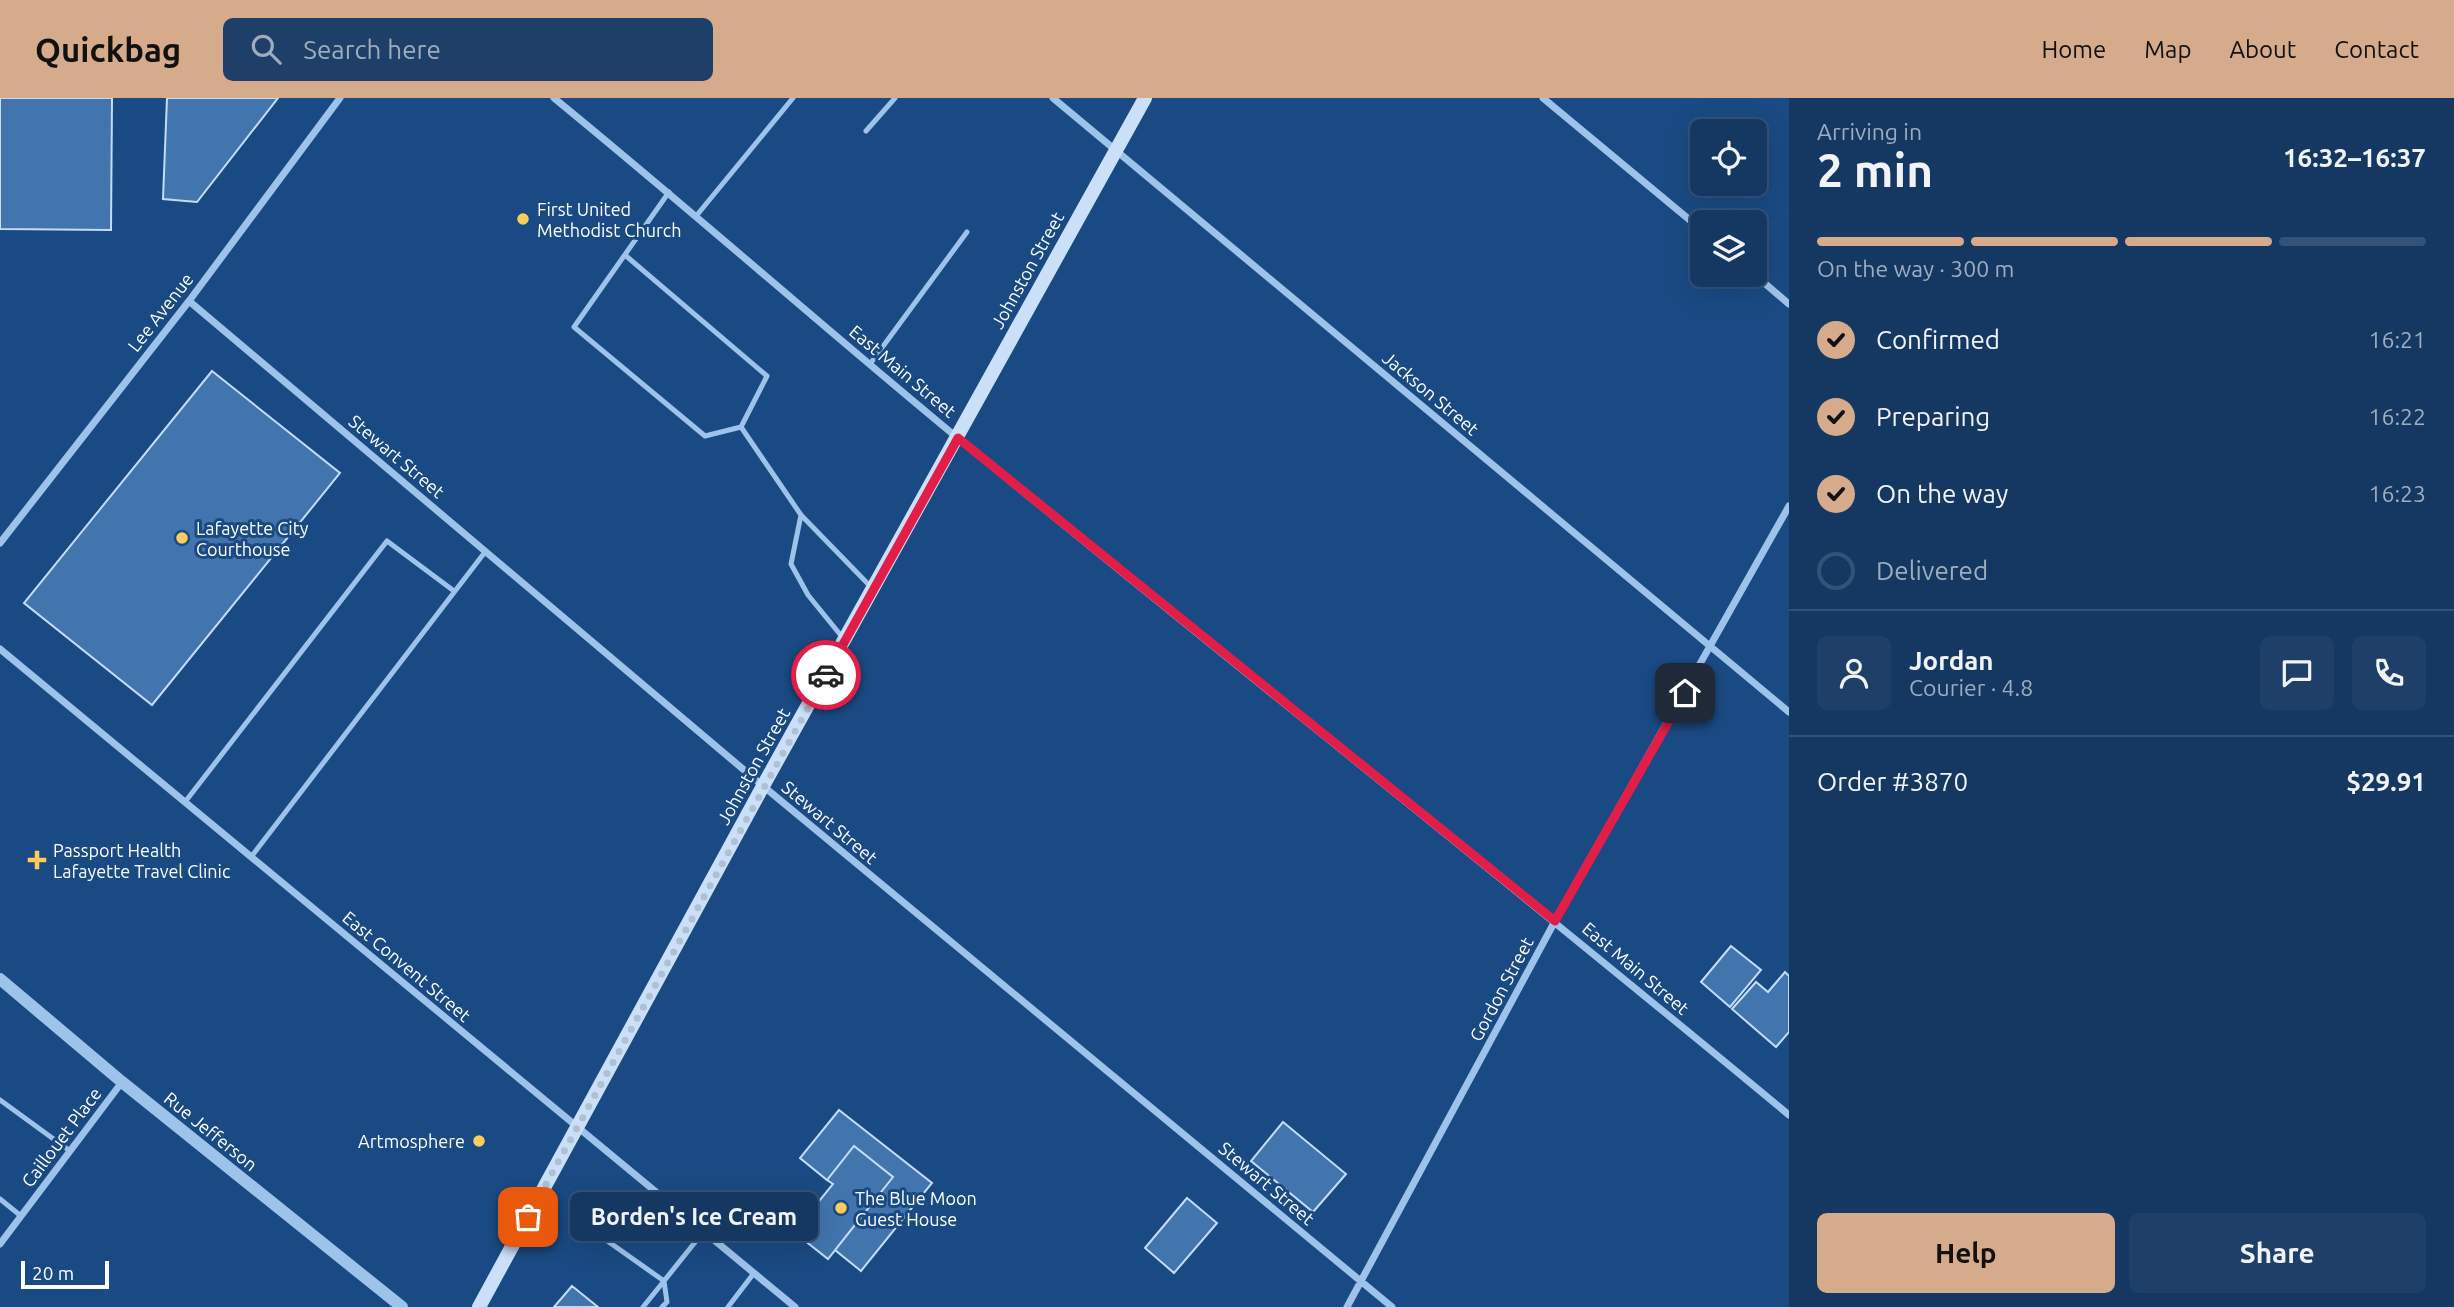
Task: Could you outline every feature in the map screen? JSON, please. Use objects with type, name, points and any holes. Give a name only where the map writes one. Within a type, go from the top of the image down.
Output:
[{"type":"main road","name":"Johnston Street","points":[[479,1307],[763,786],[1145,98]]},
{"type":"street","name":"Lee Avenue","points":[[0,543],[189,301],[340,98]]},
{"type":"street","name":"East Main Street","points":[[554,98],[697,215],[958,438],[1555,921],[1789,1115]]},
{"type":"street","name":"Jackson Street","points":[[1053,98],[1789,712]]},
{"type":"street","points":[[1543,98],[1690,220]]},
{"type":"street","points":[[1767,285],[1789,304]]},
{"type":"street","name":"Stewart Street","points":[[189,301],[763,786],[1392,1307]]},
{"type":"street","name":"Gordon Street","points":[[1347,1307],[1555,921],[1789,506]]},
{"type":"street","name":"East Convent Street","points":[[0,649],[794,1307]]},
{"type":"street","name":"Rue Jefferson","points":[[0,979],[122,1082],[402,1307]]},
{"type":"street","name":"Caillouet Place","points":[[0,1244],[122,1082]]},
{"type":"lane","points":[[697,215],[793,98]]},
{"type":"lane","points":[[866,131],[895,98]]},
{"type":"lane","points":[[625,255],[767,376],[741,427],[705,436],[575,327],[625,255],[669,192]]},
{"type":"lane","points":[[870,364],[967,232]]},
{"type":"lane","points":[[741,427],[801,515],[874,589]]},
{"type":"lane","points":[[801,515],[791,564],[808,595],[845,641]]},
{"type":"lane","points":[[185,803],[387,541],[454,592]]},
{"type":"lane","points":[[251,857],[485,552]]},
{"type":"lane","points":[[0,1100],[70,1151]]},
{"type":"lane","points":[[0,1199],[21,1216]]},
{"type":"lane","points":[[643,1307],[704,1231]]},
{"type":"lane","points":[[600,1235],[664,1281],[667,1302],[663,1307]]},
{"type":"lane","points":[[728,1307],[754,1273]]},
{"type":"building","points":[[0,98],[112,98],[111,230],[0,229]]},
{"type":"building","points":[[167,98],[278,98],[197,202],[163,199]]},
{"type":"building","name":"Lafayette City Courthouse","points":[[212,371],[340,473],[152,705],[24,603]]},
{"type":"building","points":[[1731,946],[1761,970],[1730,1007],[1701,982]]},
{"type":"building","points":[[1785,972],[1789,976],[1789,1032],[1776,1047],[1732,1009],[1756,982],[1768,992]]},
{"type":"building","points":[[839,1110],[932,1183],[861,1271],[835,1250],[893,1177],[854,1146],[827,1180],[800,1158]]},
{"type":"building","points":[[1283,1122],[1346,1174],[1313,1212],[1251,1161]]},
{"type":"building","name":"The Blue Moon Guest House","points":[[854,1146],[893,1177],[828,1259],[794,1232],[833,1184],[827,1180]]},
{"type":"building","points":[[1187,1198],[1217,1223],[1174,1273],[1145,1248]]},
{"type":"building","points":[[572,1286],[598,1307],[554,1307]]},
{"type":"way so far","points":[[528,1217],[826,675]]},
{"type":"place","name":"First United Methodist Church","points":[[523,219]]},
{"type":"place","name":"Lafayette City Courthouse","points":[[182,538]]},
{"type":"place","name":"Passport Health Lafayette Travel Clinic","points":[[37,860]]},
{"type":"place","name":"Artmosphere","points":[[479,1141]]},
{"type":"place","name":"The Blue Moon Guest House","points":[[841,1208]]},
{"type":"place","name":"Borden's Ice Cream","points":[[528,1217]]},
{"type":"route","points":[[826,675],[958,438],[1555,921],[1685,693]]}]
